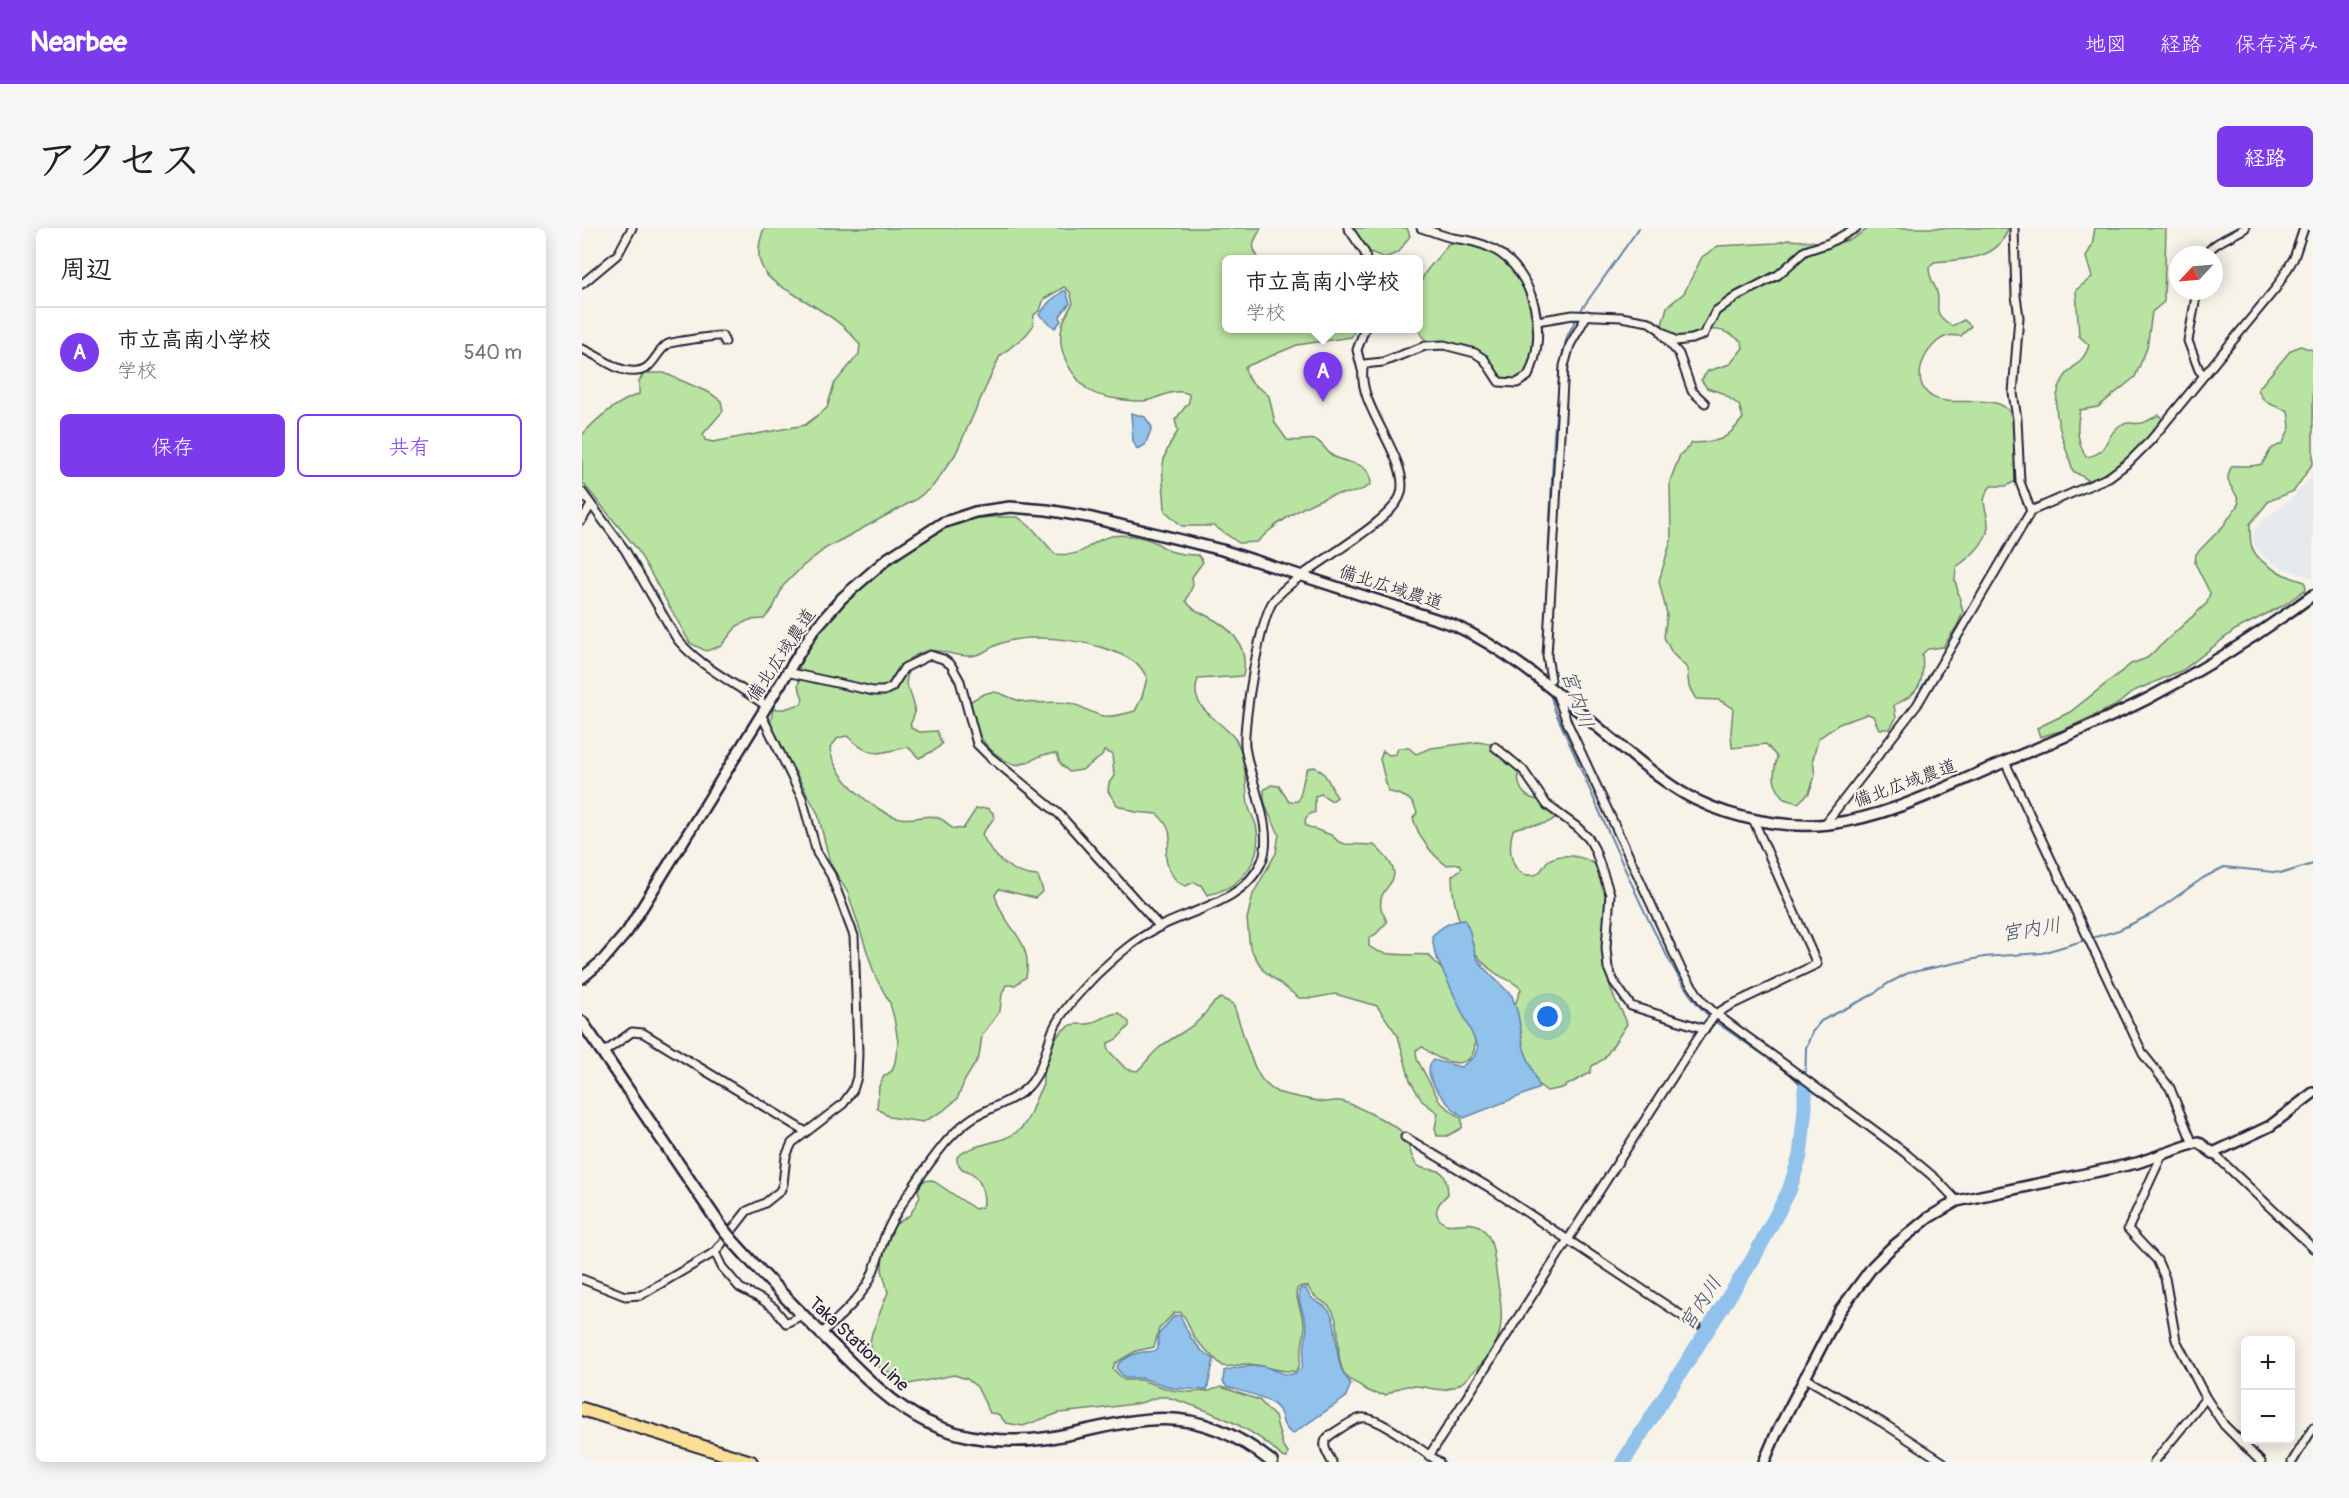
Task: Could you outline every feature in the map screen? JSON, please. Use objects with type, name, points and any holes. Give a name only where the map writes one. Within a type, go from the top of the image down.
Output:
[{"type":"highway","points":[[582,1409],[751,1462]]},
{"type":"main road","name":"Taka Station Line","points":[[582,1022],[731,1239],[821,1334],[897,1404],[927,1422],[956,1432],[983,1439],[1012,1441],[1048,1438],[1138,1420],[1166,1419],[1194,1422],[1220,1429],[1242,1440],[1272,1462]]},
{"type":"street","points":[[582,284],[618,254],[632,228]]},
{"type":"street","points":[[1348,228],[1365,255]]},
{"type":"street","points":[[1362,370],[1367,362],[1379,363],[1425,346],[1444,345],[1475,353],[1484,359],[1499,382],[1507,384],[1528,376],[1533,367],[1537,321],[1528,287],[1519,269],[1506,257],[1476,241],[1450,237],[1421,228]]},
{"type":"street","points":[[1537,321],[1582,314],[1637,319],[1649,322],[1679,342],[1703,335],[1713,315],[1720,308],[1737,296],[1778,275],[1805,251],[1829,243],[1856,228]]},
{"type":"street","points":[[2014,228],[2016,296],[2019,317],[2013,393],[2018,419],[2020,482],[2031,511]]},
{"type":"street","points":[[2214,246],[2245,228]]},
{"type":"street","points":[[1826,824],[1917,705],[2031,511],[2084,490],[2109,477],[2129,462],[2151,440],[2276,288],[2294,258],[2304,228]]},
{"type":"street","points":[[2195,300],[2188,341],[2199,370],[2203,374]]},
{"type":"street","points":[[1551,679],[1547,657],[1564,366],[1582,314]]},
{"type":"street","points":[[1662,332],[1665,340],[1679,354],[1692,391],[1705,403]]},
{"type":"street","points":[[821,1334],[855,1302],[869,1282],[887,1230],[945,1143],[974,1117],[1021,1094],[1031,1083],[1044,1059],[1053,1030],[1072,1001],[1125,948],[1160,927],[1231,896],[1246,884],[1261,863],[1266,848],[1265,829],[1245,745],[1245,716],[1264,618],[1274,599],[1385,517],[1400,498],[1402,472],[1380,428],[1367,393],[1357,350],[1363,333]]},
{"type":"street","points":[[582,349],[621,369],[638,372],[650,365],[663,348],[671,343],[702,340],[715,335],[722,336],[725,342]]},
{"type":"street","points":[[582,492],[626,550],[677,639],[707,667],[764,710],[802,798],[817,853],[831,874],[854,936],[858,1053],[857,1077],[853,1090],[843,1104],[792,1143],[786,1156],[780,1191],[765,1203],[747,1211],[736,1222],[715,1252],[640,1294],[625,1296],[582,1279]]},
{"type":"street","points":[[582,520],[591,505]]},
{"type":"street","name":"備北広域農道","points":[[582,978],[603,960],[627,932],[786,672],[826,615],[888,558],[942,523],[975,512],[1010,507],[1047,510],[1088,518],[1222,550],[1454,625],[1492,646],[1539,679],[1670,784],[1695,800],[1753,819],[1782,824],[1826,824],[1881,812],[2005,762],[2148,699],[2242,645],[2313,596]]},
{"type":"street","points":[[786,672],[862,689],[884,691],[892,687],[904,668],[920,659],[930,655],[943,659],[951,665],[960,681],[977,744],[1059,814],[1160,927]]},
{"type":"street","points":[[1555,692],[1674,955],[1693,989],[1716,1014],[1904,1152],[1958,1201]]},
{"type":"street","points":[[1495,747],[1523,770],[1547,805],[1577,827],[1589,839],[1595,850],[1610,894],[1606,948],[1608,968],[1614,982],[1631,1006],[1705,1029]]},
{"type":"street","points":[[2005,762],[2143,1054],[2170,1088],[2193,1144]]},
{"type":"street","points":[[1429,1456],[1716,1014],[1817,964],[1753,819]]},
{"type":"street","points":[[603,1053],[632,1032],[644,1033],[806,1132]]},
{"type":"street","points":[[2213,1153],[2270,1126],[2313,1093]]},
{"type":"street","points":[[1405,1137],[1490,1188],[1696,1325]]},
{"type":"street","points":[[1764,1462],[1804,1377],[1839,1312],[1873,1266],[1928,1218],[1958,1201],[2137,1163],[2198,1142],[2213,1153],[2313,1248]]},
{"type":"street","points":[[2162,1155],[2128,1229],[2157,1260],[2165,1278],[2176,1340],[2206,1398],[2224,1425],[2261,1462]]},
{"type":"street","points":[[715,1252],[722,1267],[740,1288],[774,1308],[786,1323],[802,1315]]},
{"type":"street","points":[[1804,1377],[1883,1423],[1942,1462]]},
{"type":"street","points":[[2154,1462],[2206,1398]]},
{"type":"street","points":[[1332,1462],[1324,1448],[1324,1441],[1361,1418],[1374,1419],[1439,1462]]},
{"type":"street","points":[[2292,1462],[2313,1428]]},
{"type":"shaded area","points":[[2313,475],[2313,578],[2279,567],[2265,558],[2255,547],[2253,539],[2254,530],[2261,522],[2290,500]]},
{"type":"green space","points":[[764,228],[1261,228],[1253,246],[1257,255],[1222,255],[1222,333],[1354,333],[1351,337],[1297,345],[1245,367],[1248,378],[1269,396],[1275,423],[1287,440],[1316,440],[1333,456],[1358,464],[1367,470],[1371,484],[1359,491],[1333,495],[1308,505],[1281,522],[1257,542],[1239,543],[1214,526],[1182,526],[1165,511],[1163,470],[1166,452],[1178,431],[1175,420],[1189,402],[1189,394],[1173,392],[1149,400],[1137,401],[1102,396],[1087,388],[1071,371],[1061,347],[1062,325],[1073,303],[1070,292],[1064,287],[1044,299],[1040,310],[1034,315],[1033,326],[1026,335],[1000,356],[955,455],[933,486],[915,500],[826,548],[783,586],[773,608],[764,619],[749,620],[737,626],[721,646],[706,651],[690,643],[637,549],[582,482],[582,435],[608,411],[639,394],[639,381],[644,373],[664,373],[710,393],[721,401],[723,411],[703,434],[705,440],[713,442],[805,425],[827,408],[834,384],[859,354],[860,345],[838,322],[768,276],[760,261],[759,244]]},
{"type":"green space","points":[[1353,228],[1407,228],[1410,236],[1399,252],[1392,255],[1378,255],[1370,252]]},
{"type":"green space","points":[[1869,228],[2008,228],[1997,247],[1988,252],[1968,259],[1934,262],[1929,267],[1930,276],[1938,295],[1940,316],[1952,326],[1964,320],[1971,326],[1961,336],[1947,336],[1939,340],[1926,355],[1920,373],[1924,389],[1939,400],[1991,402],[2007,409],[2011,415],[2015,433],[2016,481],[2006,486],[1991,486],[1987,492],[1984,502],[1988,521],[1987,533],[1976,550],[1956,567],[1955,580],[1963,612],[1943,647],[1928,649],[1922,654],[1923,672],[1919,686],[1910,696],[1894,705],[1896,718],[1890,729],[1879,729],[1873,716],[1868,714],[1839,724],[1818,739],[1813,759],[1815,776],[1809,793],[1798,803],[1784,799],[1777,788],[1774,775],[1777,757],[1766,744],[1732,748],[1733,708],[1719,700],[1696,699],[1689,687],[1687,668],[1672,653],[1664,637],[1667,614],[1659,581],[1671,540],[1670,481],[1680,455],[1692,443],[1722,439],[1743,418],[1739,405],[1722,393],[1707,388],[1701,380],[1708,371],[1730,364],[1743,348],[1742,342],[1724,331],[1709,330],[1676,339],[1669,336],[1662,325],[1667,307],[1684,293],[1702,257],[1718,246],[1776,243],[1788,240],[1837,243],[1852,239]]},
{"type":"green space","points":[[2095,228],[2166,228],[2164,302],[2152,312],[2147,348],[2135,377],[2098,407],[2080,410],[2079,440],[2086,457],[2103,449],[2114,430],[2122,424],[2142,423],[2159,415],[2163,420],[2127,460],[2094,481],[2073,471],[2061,435],[2056,410],[2060,386],[2089,345],[2079,336],[2076,290],[2092,277],[2086,257],[2092,245]]},
{"type":"green space","points":[[1448,244],[1472,245],[1497,255],[1517,273],[1522,281],[1532,318],[1533,350],[1531,364],[1526,374],[1518,380],[1504,380],[1494,371],[1482,354],[1472,347],[1432,343],[1421,335],[1420,333],[1423,333],[1423,278]]},
{"type":"green space","points":[[2300,346],[2313,350],[2313,463],[2294,491],[2269,501],[2250,524],[2250,532],[2251,544],[2259,558],[2273,569],[2305,582],[2306,589],[2284,605],[2235,630],[2183,670],[2134,691],[2115,706],[2063,730],[2040,737],[2037,728],[2070,712],[2131,664],[2147,658],[2207,603],[2210,593],[2195,563],[2196,554],[2224,525],[2239,503],[2228,478],[2232,466],[2262,464],[2271,449],[2283,443],[2290,427],[2288,411],[2266,401],[2258,389],[2291,350]]},
{"type":"green space","points":[[1018,517],[1033,529],[1055,554],[1075,554],[1103,538],[1123,535],[1148,540],[1173,552],[1198,555],[1203,562],[1192,577],[1193,585],[1186,601],[1194,609],[1218,622],[1232,634],[1241,648],[1244,666],[1243,676],[1198,679],[1197,698],[1207,713],[1230,733],[1240,747],[1249,807],[1258,838],[1253,861],[1240,879],[1230,886],[1207,895],[1201,885],[1194,882],[1186,886],[1181,884],[1168,868],[1166,852],[1170,835],[1160,816],[1135,812],[1117,805],[1108,791],[1109,783],[1114,776],[1112,754],[1104,751],[1102,756],[1082,770],[1069,772],[1060,763],[1057,754],[1046,754],[1026,763],[1015,764],[1007,762],[993,752],[978,733],[971,701],[981,695],[994,692],[1026,702],[1063,702],[1103,716],[1115,716],[1135,711],[1147,678],[1138,664],[1123,656],[1107,649],[1069,640],[1030,638],[999,644],[983,653],[971,656],[933,650],[910,659],[906,684],[914,705],[911,728],[920,732],[937,731],[942,744],[919,758],[908,747],[875,753],[863,749],[847,736],[838,738],[830,748],[838,770],[867,801],[878,809],[900,818],[933,816],[945,821],[952,828],[963,829],[976,809],[987,808],[993,813],[994,818],[982,834],[991,850],[1012,868],[1038,876],[1043,891],[1035,898],[999,889],[995,895],[1004,916],[1026,953],[1026,977],[1015,985],[1006,985],[1002,994],[1000,1011],[982,1035],[979,1057],[957,1099],[943,1111],[923,1122],[889,1117],[877,1108],[879,1086],[884,1076],[892,1071],[898,1042],[890,1003],[875,976],[848,893],[830,863],[818,814],[770,725],[773,709],[784,709],[801,704],[803,699],[798,685],[802,655],[823,625],[851,597],[869,581],[931,536],[966,520]]},
{"type":"green space","points":[[1477,742],[1496,746],[1508,752],[1515,759],[1522,791],[1534,799],[1554,802],[1561,811],[1544,824],[1519,827],[1513,830],[1512,860],[1519,871],[1526,875],[1534,875],[1549,860],[1561,856],[1574,856],[1597,866],[1606,884],[1608,909],[1605,946],[1606,972],[1627,1024],[1604,1059],[1592,1066],[1590,1073],[1562,1088],[1547,1091],[1536,1083],[1523,1052],[1514,1007],[1521,989],[1484,963],[1468,942],[1458,916],[1453,889],[1452,876],[1462,868],[1460,864],[1446,865],[1426,845],[1413,818],[1417,813],[1413,803],[1388,791],[1380,759],[1383,751],[1389,755],[1396,754],[1398,748],[1409,748],[1416,754],[1431,748]]},
{"type":"green space","points":[[1314,767],[1322,772],[1337,797],[1332,801],[1321,794],[1315,796],[1315,812],[1308,815],[1305,820],[1306,826],[1331,835],[1345,844],[1374,845],[1393,868],[1392,881],[1381,899],[1381,908],[1387,922],[1369,938],[1369,946],[1382,953],[1429,955],[1449,979],[1469,1019],[1475,1040],[1474,1051],[1470,1058],[1454,1063],[1433,1055],[1423,1047],[1416,1050],[1417,1059],[1440,1102],[1462,1119],[1462,1128],[1447,1136],[1437,1136],[1435,1128],[1438,1113],[1422,1101],[1410,1080],[1398,1036],[1377,1006],[1335,994],[1299,998],[1263,970],[1250,948],[1247,919],[1253,894],[1276,853],[1279,834],[1268,812],[1264,790],[1271,785],[1279,786],[1289,802],[1298,801],[1306,772],[1308,768]]},
{"type":"green space","points":[[1221,998],[1233,1004],[1251,1058],[1267,1085],[1277,1092],[1293,1096],[1322,1102],[1345,1102],[1401,1131],[1416,1164],[1421,1168],[1436,1170],[1444,1176],[1448,1194],[1437,1210],[1442,1222],[1453,1225],[1478,1225],[1487,1233],[1493,1249],[1501,1326],[1493,1349],[1485,1361],[1464,1381],[1452,1388],[1438,1390],[1407,1386],[1386,1395],[1370,1392],[1349,1379],[1342,1369],[1336,1319],[1333,1312],[1328,1305],[1314,1296],[1308,1287],[1301,1286],[1297,1289],[1296,1294],[1305,1327],[1299,1367],[1296,1371],[1283,1371],[1253,1364],[1223,1366],[1196,1340],[1180,1312],[1174,1313],[1159,1329],[1154,1347],[1136,1351],[1115,1363],[1113,1369],[1124,1380],[1141,1380],[1171,1390],[1189,1392],[1209,1391],[1221,1387],[1259,1400],[1275,1417],[1283,1446],[1288,1453],[1287,1458],[1282,1457],[1244,1428],[1167,1397],[1140,1403],[1059,1413],[1023,1426],[1006,1423],[998,1414],[990,1413],[977,1387],[967,1379],[954,1375],[909,1384],[877,1366],[870,1342],[888,1292],[882,1270],[883,1252],[893,1226],[910,1215],[920,1197],[918,1190],[923,1181],[932,1180],[975,1209],[982,1207],[984,1198],[982,1187],[973,1174],[962,1169],[957,1162],[957,1157],[971,1149],[1011,1136],[1023,1126],[1043,1085],[1048,1052],[1062,1031],[1072,1025],[1089,1024],[1108,1015],[1119,1013],[1129,1022],[1129,1026],[1117,1039],[1108,1043],[1108,1050],[1126,1069],[1137,1071],[1164,1044],[1197,1022],[1212,1004]]},
{"type":"water","points":[[1066,291],[1070,303],[1060,316],[1061,321],[1055,328],[1039,315],[1049,302]]},
{"type":"water","points":[[1131,413],[1145,417],[1152,427],[1145,445],[1137,449],[1133,441]]},
{"type":"water","points":[[1465,920],[1476,957],[1512,996],[1518,1014],[1524,1049],[1539,1086],[1538,1089],[1464,1118],[1438,1092],[1429,1067],[1433,1060],[1461,1067],[1474,1057],[1478,1047],[1435,954],[1432,936],[1447,925]]},
{"type":"water","points":[[1301,1288],[1306,1289],[1312,1298],[1326,1308],[1332,1316],[1341,1367],[1351,1384],[1345,1398],[1292,1434],[1285,1427],[1275,1405],[1263,1398],[1227,1387],[1223,1382],[1224,1371],[1251,1365],[1267,1367],[1284,1374],[1293,1374],[1302,1368],[1307,1327],[1299,1300]]},
{"type":"water","points":[[1180,1315],[1191,1338],[1202,1351],[1214,1359],[1207,1390],[1173,1388],[1142,1378],[1125,1378],[1117,1369],[1118,1364],[1136,1354],[1158,1349],[1158,1335],[1174,1316]]},
{"type":"waterway","name":"宮内川","points":[[1544,649],[1554,435],[1562,356],[1567,337],[1579,313],[1639,228]]},
{"type":"waterway","name":"宮内川","points":[[1544,661],[1548,682]]},
{"type":"waterway","name":"宮内川","points":[[1549,690],[1555,711],[1653,929],[1692,998],[1710,1017]]},
{"type":"waterway","name":"宮内川","points":[[1805,1089],[1806,1048],[1812,1032],[1821,1021],[1872,995],[1908,973],[1984,957],[2042,953],[2119,930],[2152,914],[2203,878],[2224,867],[2283,873],[2313,864]]},
{"type":"waterway","name":"宮内川","points":[[1714,1021],[1787,1071],[1805,1089]]},
{"type":"waterway","name":"宮内川","points":[[1623,1462],[1753,1259],[1789,1191],[1800,1156],[1805,1089]]},
{"type":"place","name":"市立高南小学校","points":[[1323,402]]}]
